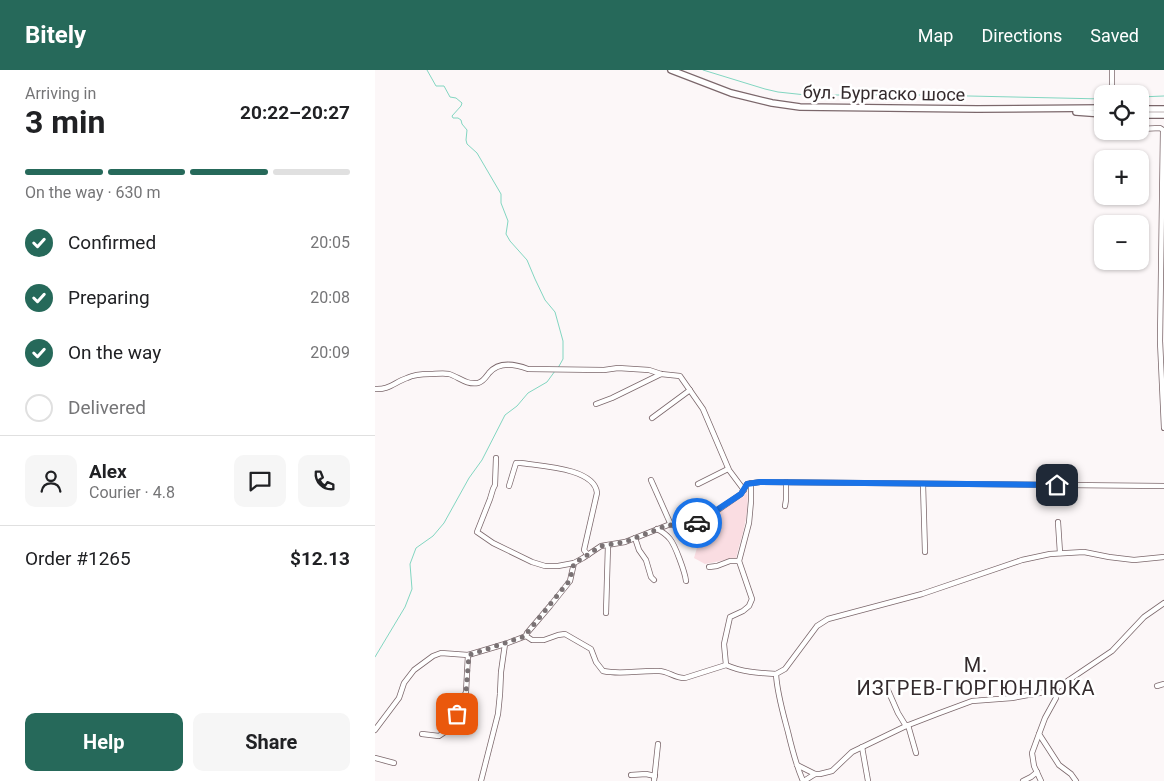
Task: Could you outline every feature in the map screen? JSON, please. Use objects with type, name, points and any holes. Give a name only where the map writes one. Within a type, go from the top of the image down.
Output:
[{"type":"main road","name":"бул. Бургаско шосе","points":[[671,70],[731,93],[801,108],[1094,108]]},
{"type":"main road","points":[[1042,109],[1094,113]]},
{"type":"main road","points":[[1149,109],[1164,109]]},
{"type":"main road","points":[[1149,115],[1164,115]]},
{"type":"street","points":[[1112,70],[1112,85]]},
{"type":"street","points":[[1149,129],[1160,128],[1163,130],[1162,341],[1164,428]]},
{"type":"street","points":[[375,389],[394,385],[408,377],[429,374],[449,374],[464,382],[477,383],[483,381],[493,368],[507,364],[518,365],[528,369],[604,370],[618,368],[649,370],[661,374],[680,376],[703,409],[728,469],[744,490]]},
{"type":"street","points":[[596,404],[661,374]]},
{"type":"street","points":[[652,418],[690,390]]},
{"type":"street","points":[[496,458],[495,484],[477,532],[493,543],[532,562],[545,566],[574,563],[601,546],[625,542],[671,525],[693,525],[741,494],[747,484],[751,483],[1164,486]]},
{"type":"street","points":[[509,486],[516,464],[521,463],[578,472],[594,484],[597,493],[584,550],[588,555]]},
{"type":"street","points":[[698,484],[728,469]]},
{"type":"street","points":[[651,480],[671,525]]},
{"type":"street","points":[[785,506],[786,482]]},
{"type":"street","points":[[726,665],[725,644],[731,617],[749,606],[752,599],[739,561],[749,523],[751,483]]},
{"type":"street","points":[[923,484],[925,552]]},
{"type":"street","points":[[1058,522],[1060,553]]},
{"type":"street","points":[[657,529],[671,539],[686,580]]},
{"type":"street","points":[[635,538],[654,580]]},
{"type":"street","points":[[606,613],[608,545]]},
{"type":"street","points":[[526,636],[532,640],[544,640],[565,634],[591,648],[596,662],[603,671],[611,673],[661,671],[679,678],[685,678],[726,665],[751,672],[776,674],[785,669],[817,626],[827,619],[922,594],[1022,560],[1050,554],[1084,552],[1109,558],[1134,560],[1164,557]]},
{"type":"street","points":[[709,567],[730,561],[739,561]]},
{"type":"street","points":[[375,730],[399,698],[404,683],[414,670],[433,656],[441,653],[469,655],[526,636],[570,580],[574,563]]},
{"type":"street","points":[[796,764],[815,774],[821,774],[831,771],[851,752],[907,726],[972,701],[1012,698],[1057,688],[1112,651],[1144,617],[1164,603]]},
{"type":"street","points":[[481,781],[498,714],[505,644]]},
{"type":"street","points":[[422,734],[439,736],[445,734],[448,730],[466,692],[469,655]]},
{"type":"street","points":[[776,674],[782,710],[796,764],[803,781],[815,774]]},
{"type":"street","points":[[1157,686],[1164,684]]},
{"type":"street","points":[[887,688],[898,713],[907,726],[916,753]]},
{"type":"street","points":[[1041,781],[1034,766],[1032,753],[1045,718],[1056,698],[1057,688]]},
{"type":"street","points":[[1039,734],[1059,765],[1071,774],[1076,781]]},
{"type":"street","points":[[631,775],[646,774],[655,778],[658,744]]},
{"type":"street","points":[[862,747],[868,781]]},
{"type":"street","points":[[375,758],[395,763]]},
{"type":"street","points":[[1023,781],[1037,772]]},
{"type":"shaded area","points":[[747,490],[746,516],[736,558],[705,564],[694,558],[705,521],[743,497]]},
{"type":"waterway","points":[[427,70],[436,86],[444,86],[450,97],[456,98],[462,103],[452,116],[461,120],[467,130],[467,144],[477,153],[501,194],[501,203],[508,221],[506,234],[527,260],[545,300],[555,312],[563,341],[563,359],[558,368]]},
{"type":"waterway","points":[[703,70],[765,89],[806,95],[924,95],[1094,99]]},
{"type":"waterway","points":[[1149,97],[1164,96]]},
{"type":"waterway","points":[[375,657],[405,607],[412,589],[410,564],[416,548],[433,536],[444,523],[469,478],[482,460],[505,415],[517,406],[528,393],[547,382],[555,371]]},
{"type":"way so far","points":[[457,714],[466,692],[469,655],[526,636],[570,580],[574,563],[601,546],[625,542],[668,525],[693,525],[697,523]]},
{"type":"district","name":"М. ИЗГРЕВ-ГЮРГЮНЛЮКА","points":[[976,676]]},
{"type":"route","points":[[697,523],[741,494],[747,484],[760,482],[1057,485]]}]
